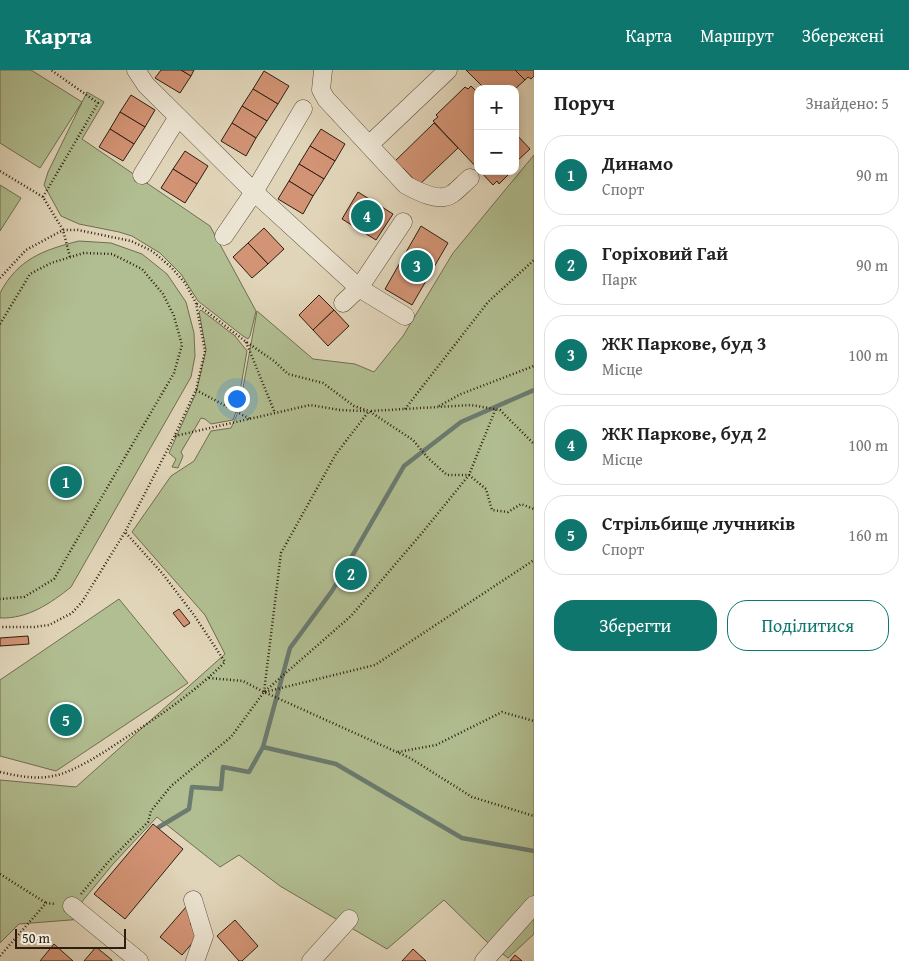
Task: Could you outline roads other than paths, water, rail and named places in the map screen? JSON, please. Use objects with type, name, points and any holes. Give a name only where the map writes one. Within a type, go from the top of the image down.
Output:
[{"type":"street","points":[[136,70],[146,85],[254,192],[359,288],[405,316]]},
{"type":"street","points":[[323,70],[321,90],[326,99],[406,185],[420,192],[436,196],[450,196],[470,178]]},
{"type":"street","points":[[369,145],[448,70]]},
{"type":"street","points":[[224,236],[254,192],[303,109]]},
{"type":"street","points":[[142,175],[178,117]]},
{"type":"street","points":[[343,303],[359,288],[403,222]]},
{"type":"street","points":[[193,900],[204,936],[195,961]]},
{"type":"street","points":[[484,961],[534,905]]},
{"type":"street","points":[[72,906],[139,961]]},
{"type":"street","points":[[311,961],[349,918]]},
{"type":"waterway","points":[[263,747],[290,648],[332,591],[404,466],[461,422],[534,390]]},
{"type":"waterway","points":[[159,827],[189,809],[192,787],[221,789],[223,767],[249,772],[263,747],[336,764],[462,838],[534,851]]},
{"type":"place","name":"ЖК Паркове, буд 2","points":[[367,216]]},
{"type":"place","name":"ЖК Паркове, буд 3","points":[[417,266]]},
{"type":"place","name":"Динамо","points":[[66,482]]},
{"type":"place","name":"Горіховий Гай","points":[[351,574]]},
{"type":"place","name":"Стрільбище лучників","points":[[66,720]]}]
